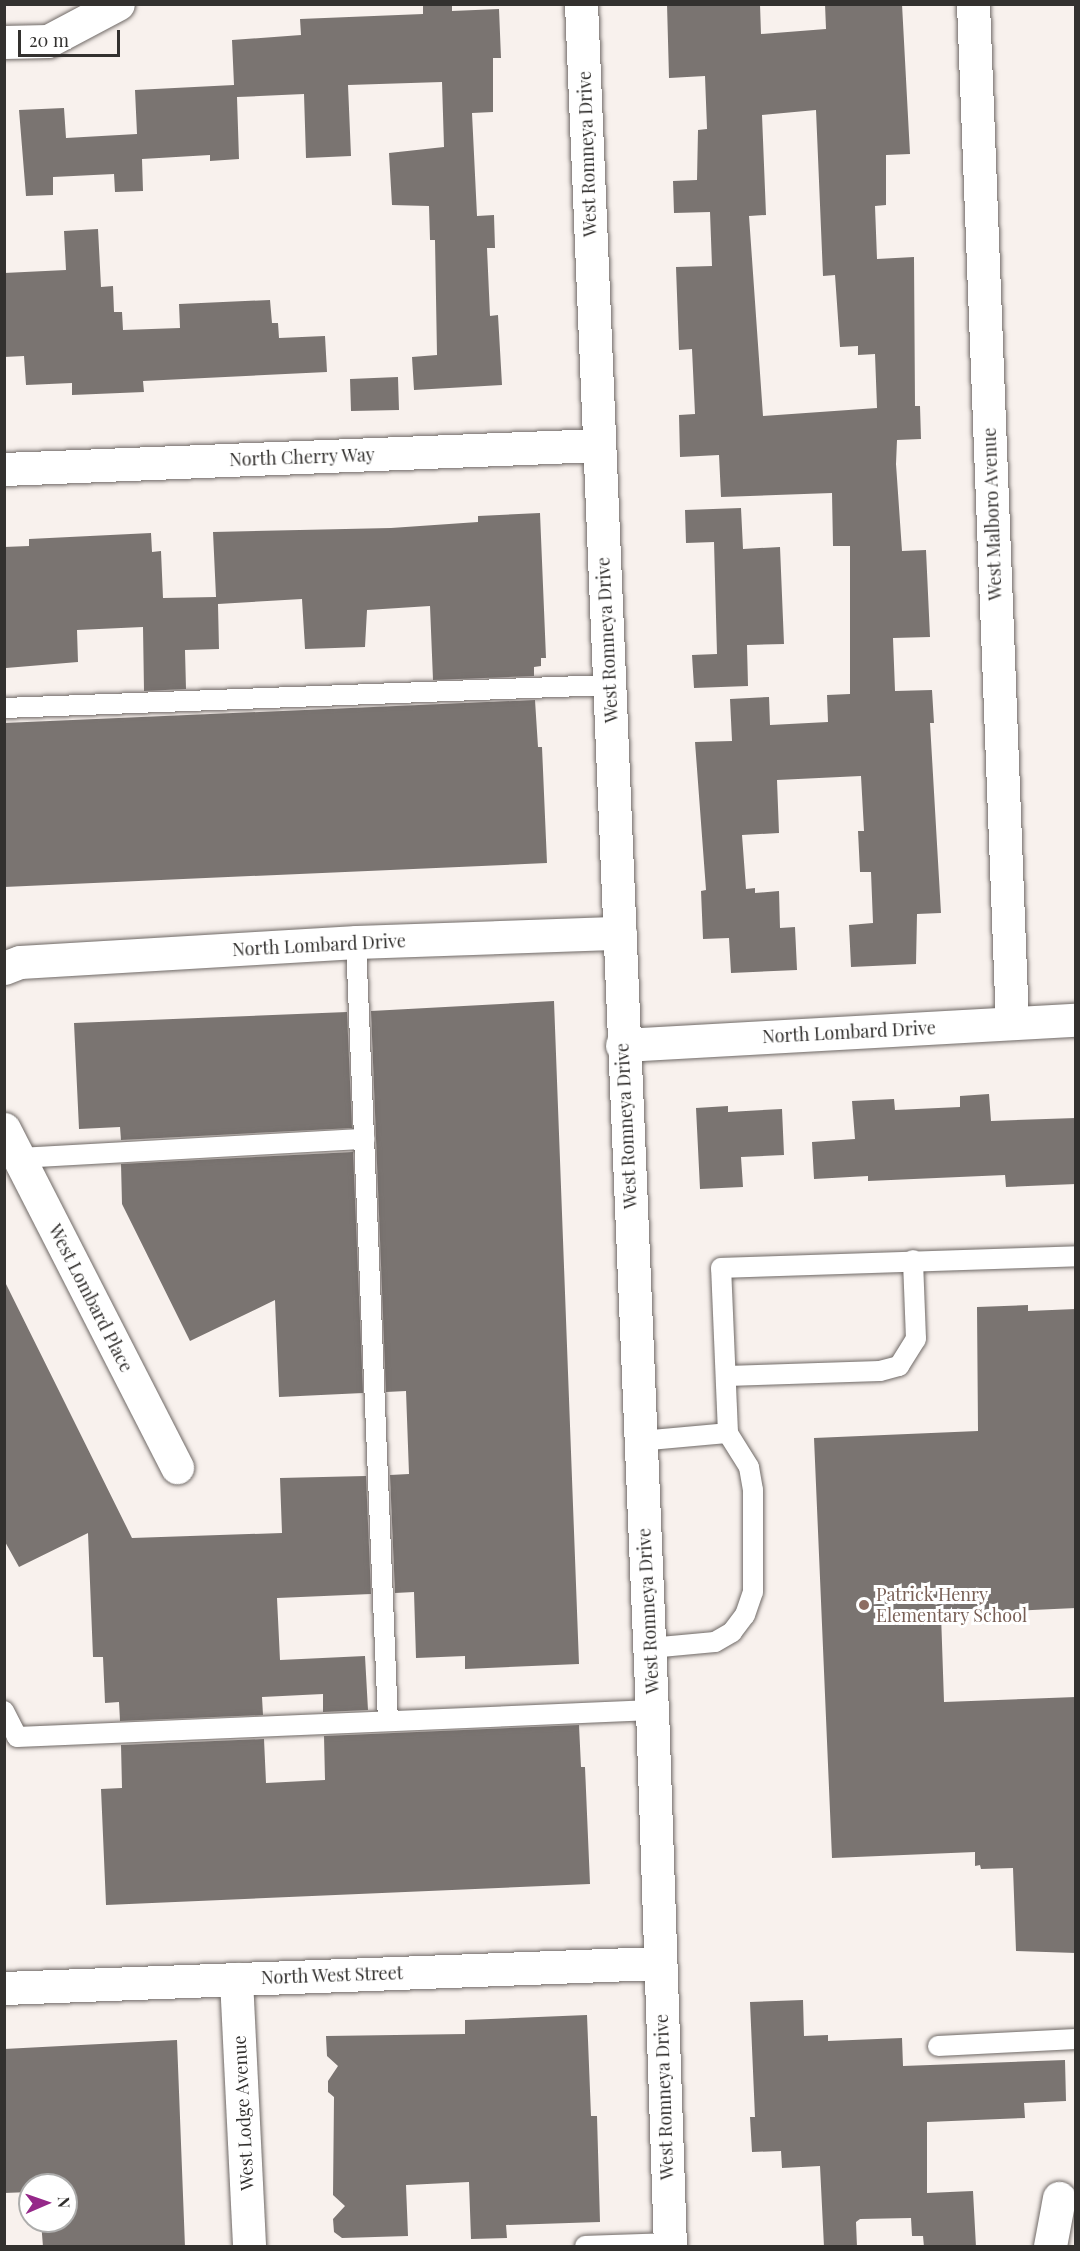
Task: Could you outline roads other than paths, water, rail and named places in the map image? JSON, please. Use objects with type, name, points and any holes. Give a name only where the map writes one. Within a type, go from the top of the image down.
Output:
[{"type":"street","points":[[4,42],[48,40],[118,4]]},
{"type":"street","name":"West Romneya Drive","points":[[581,4],[620,933],[622,1045],[650,1648],[670,2245]]},
{"type":"street","name":"West Malboro Avenue","points":[[973,4],[1012,1023]]},
{"type":"street","name":"North Cherry Way","points":[[4,469],[598,445]]},
{"type":"street","name":"North Lombard Drive","points":[[12,965],[356,942],[620,933]]},
{"type":"street","name":"North Lombard Drive","points":[[622,1045],[1076,1020]]},
{"type":"street","name":"West Lombard Place","points":[[4,1129],[177,1467]]},
{"type":"street","name":"North West Street","points":[[4,1988],[659,1963]]},
{"type":"street","name":"West Lodge Avenue","points":[[236,1979],[249,2247]]},
{"type":"street","points":[[1050,2247],[1059,2198]]},
{"type":"lane","points":[[4,708],[609,685]]},
{"type":"lane","points":[[356,942],[388,1721]]},
{"type":"lane","points":[[20,1158],[364,1138]]},
{"type":"lane","points":[[650,1648],[715,1642],[732,1632],[746,1615],[753,1592],[753,1490],[749,1467],[728,1433],[728,1376],[721,1268],[1076,1256]]},
{"type":"lane","points":[[728,1376],[880,1371],[900,1366],[916,1339],[913,1260]]},
{"type":"lane","points":[[640,1441],[728,1433]]},
{"type":"lane","points":[[4,1711],[17,1737],[652,1710]]},
{"type":"lane","points":[[938,2046],[1076,2039]]},
{"type":"lane","points":[[585,2247],[670,2245]]},
{"type":"place","name":"Patrick Henry Elementary School","points":[[864,1605]]}]
